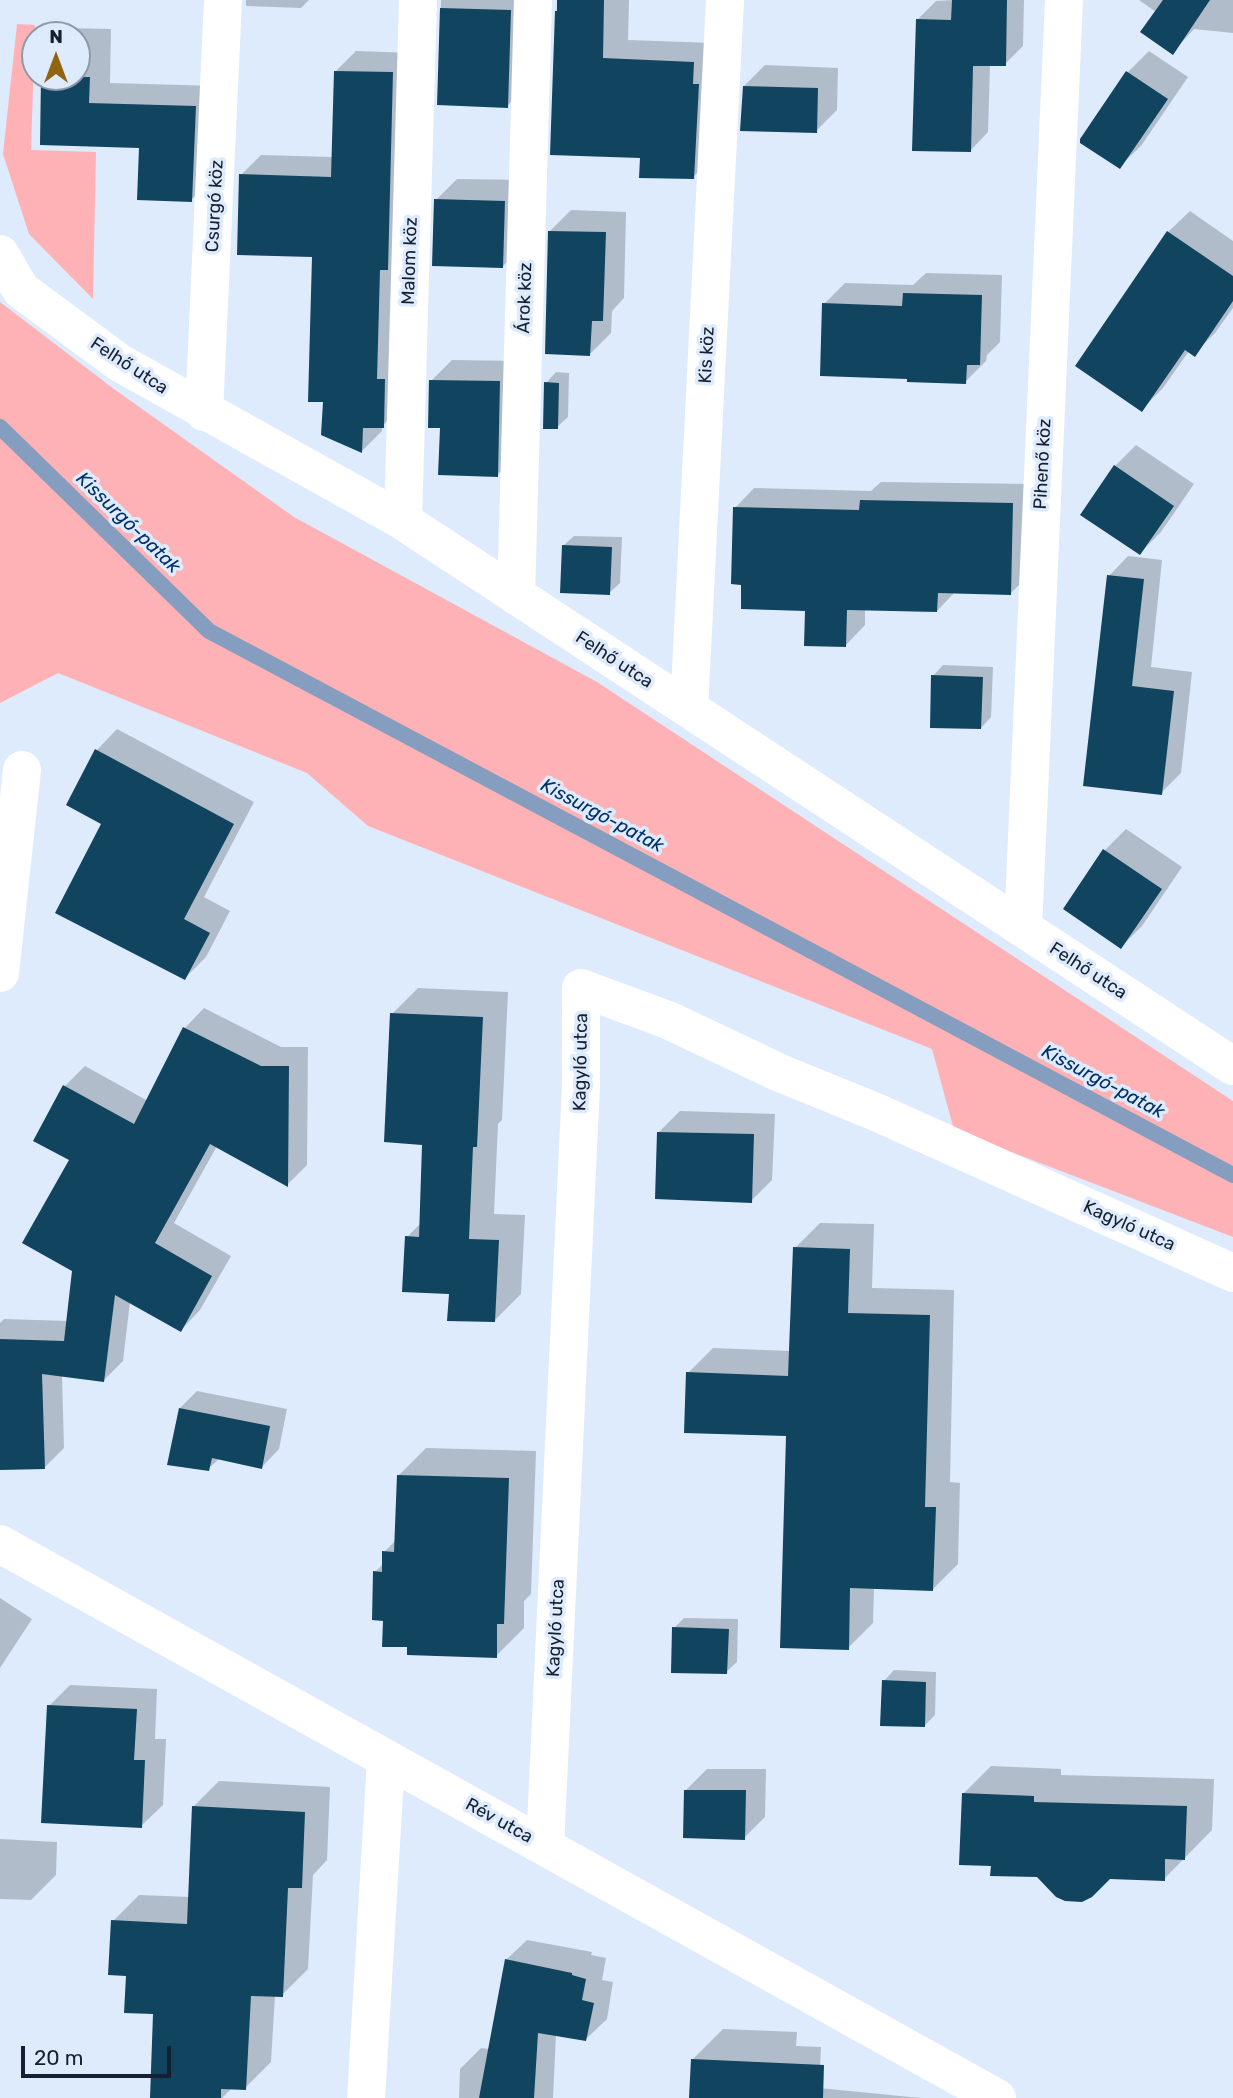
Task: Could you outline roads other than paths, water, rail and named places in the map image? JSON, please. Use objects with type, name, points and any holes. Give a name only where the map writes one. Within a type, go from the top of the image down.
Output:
[{"type":"street","name":"Csurgó köz","points":[[204,412],[223,0]]},
{"type":"street","name":"Malom köz","points":[[403,521],[418,0]]},
{"type":"street","name":"Árok köz","points":[[516,596],[533,0]]},
{"type":"street","name":"Kis köz","points":[[689,709],[725,0]]},
{"type":"street","name":"Pihenő köz","points":[[1023,928],[1064,0]]},
{"type":"street","name":"Felhő utca","points":[[0,254],[21,290],[120,363],[403,521],[1233,1066]]},
{"type":"street","points":[[0,973],[22,770]]},
{"type":"street","name":"Kagyló utca","points":[[545,1846],[581,1085],[581,988],[668,1020],[780,1073],[876,1112],[1233,1273]]},
{"type":"street","name":"Rév utca","points":[[0,1544],[997,2098]]},
{"type":"street","points":[[366,2098],[386,1759]]},
{"type":"waterway","name":"Kissurgó-patak","points":[[0,427],[209,631],[1233,1175]]}]
